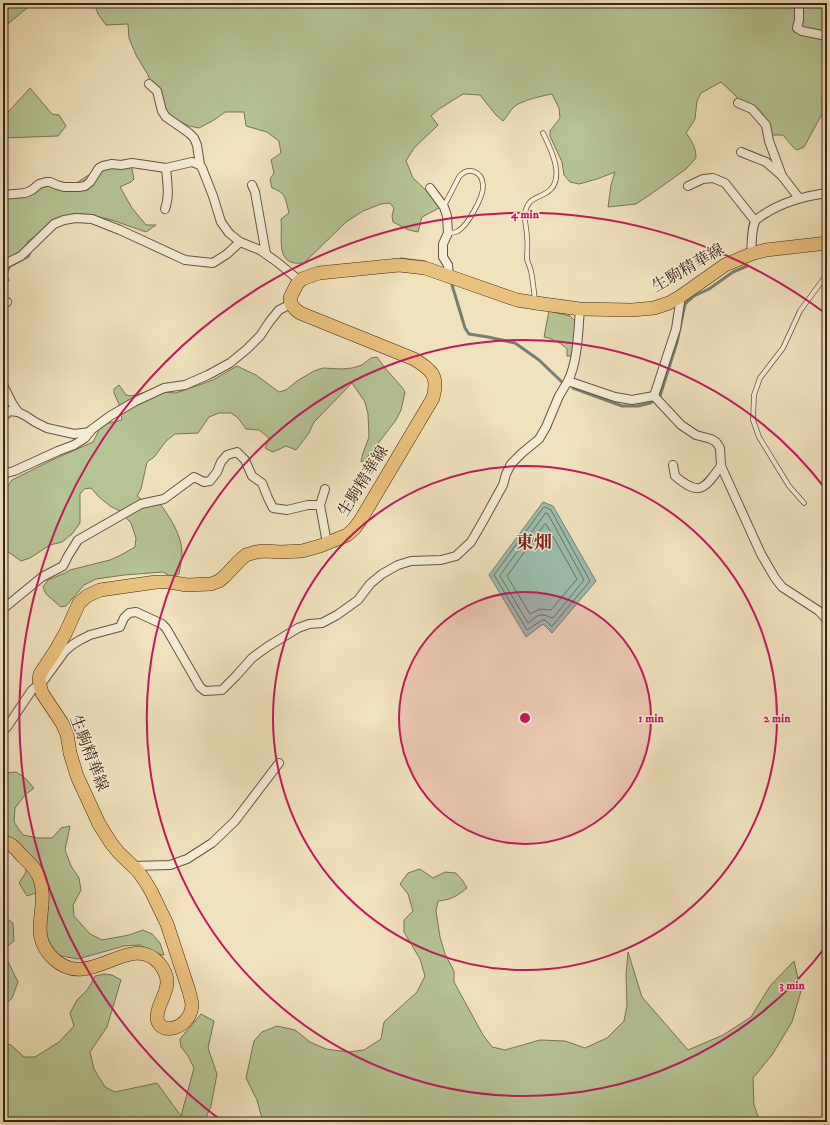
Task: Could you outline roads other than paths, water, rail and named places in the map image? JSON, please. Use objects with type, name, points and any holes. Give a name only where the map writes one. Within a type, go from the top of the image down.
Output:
[{"type":"main road","name":"生駒精華線","points":[[300,281],[319,273],[341,270],[399,266],[425,268],[517,300],[580,309],[632,310],[654,308],[669,303],[725,265],[751,254],[766,250],[827,243]]},
{"type":"main road","points":[[291,304],[290,298],[300,281]]},
{"type":"main road","name":"生駒精華線","points":[[3,842],[14,847],[38,873],[43,895],[39,920],[39,933],[44,946],[54,959],[65,967],[81,970],[92,968],[122,956],[135,954],[149,955],[163,968],[166,975],[167,983],[165,993],[157,1012],[159,1024],[170,1030],[185,1022],[192,1006],[190,995],[167,924],[145,880],[119,853],[99,824],[77,776],[70,753],[67,734],[62,723],[42,693],[39,679],[40,674],[66,632],[79,603],[87,596],[100,590],[156,582],[169,582],[187,585],[211,584],[219,581],[246,555],[264,551],[302,551],[347,535],[360,521],[433,398],[436,387],[435,380],[431,371],[414,359],[300,312],[291,304]]},
{"type":"street","points":[[799,8],[798,28],[802,31],[827,36]]},
{"type":"street","points":[[149,84],[157,91],[162,111],[166,117],[194,138],[197,144],[200,165],[213,196],[221,222],[229,233],[240,242],[266,254],[300,281]]},
{"type":"street","points":[[738,103],[752,110],[766,126],[769,141],[782,176]]},
{"type":"street","points":[[741,152],[766,162],[782,176],[799,198]]},
{"type":"street","points":[[3,195],[25,193],[46,182],[64,187],[85,186],[90,182],[99,168],[112,164],[121,165],[132,163],[166,168],[192,162],[200,165]]},
{"type":"street","points":[[164,209],[168,202],[166,168]]},
{"type":"street","points":[[688,186],[703,179],[713,178],[725,183],[755,221]]},
{"type":"street","points":[[252,185],[255,192],[266,254]]},
{"type":"street","points":[[430,188],[444,207],[447,216],[448,232],[443,244],[443,257],[448,265],[449,277]]},
{"type":"street","points":[[751,254],[755,221],[780,205],[799,198],[827,193]]},
{"type":"street","points":[[3,265],[21,256],[54,224],[64,220],[76,218],[92,219],[120,230],[185,260],[213,263],[227,254],[240,242]]},
{"type":"street","points":[[654,396],[676,329],[681,296]]},
{"type":"street","points":[[3,474],[14,471],[74,445],[85,438],[90,432],[110,416],[134,402],[164,388],[184,385],[208,375],[230,363],[260,336],[279,310],[291,304]]},
{"type":"street","points":[[3,730],[7,727],[32,690],[40,685],[65,651],[72,645],[90,635],[120,627],[124,618],[129,613],[136,612],[162,624],[166,628],[200,687],[205,691],[222,690],[252,658],[266,646],[298,628],[308,624],[322,623],[338,615],[358,600],[370,584],[382,574],[398,565],[411,561],[441,560],[456,556],[471,542],[482,524],[503,485],[511,464],[539,439],[546,427],[559,396],[572,371],[575,360],[580,309]]},
{"type":"street","points":[[568,380],[615,397],[632,400],[654,396]]},
{"type":"street","points":[[3,385],[18,412]]},
{"type":"street","points":[[654,396],[681,425],[696,435],[712,439],[716,442],[720,448],[721,466],[761,554],[775,578],[782,586],[819,611],[827,620]]},
{"type":"street","points":[[3,417],[9,411],[18,412],[47,428],[74,434],[90,432]]},
{"type":"street","points":[[3,609],[42,577],[63,566],[78,540],[140,504],[164,499],[194,477],[204,482],[210,481],[217,472],[220,462],[227,455],[237,452],[245,460],[252,476],[262,483],[273,508],[287,510],[308,505],[320,505]]},
{"type":"street","points":[[673,465],[675,476],[685,484],[696,488],[703,487],[709,482],[721,466]]},
{"type":"street","points":[[325,489],[320,505],[327,543]]},
{"type":"street","points":[[133,866],[170,865],[187,859],[212,843],[235,821],[279,763]]},
{"type":"lane","points":[[536,303],[527,259],[528,243],[525,214],[531,201],[553,188],[555,182],[556,171],[554,157],[543,133]]},
{"type":"lane","points":[[444,207],[462,174],[468,170],[477,174],[481,178],[483,186],[479,203],[457,232],[448,232]]},
{"type":"lane","points":[[804,503],[789,486],[759,437],[753,420],[754,395],[760,378],[783,348],[800,311],[827,274]]},
{"type":"water","points":[[543,502],[553,506],[596,581],[552,633],[543,624],[526,637],[489,575]]},
{"type":"waterway","points":[[401,259],[425,262]]},
{"type":"waterway","points":[[573,388],[622,406],[638,406],[650,403],[660,396],[677,342],[685,304],[694,296],[709,289],[733,272],[747,266]]},
{"type":"waterway","points":[[452,285],[465,328],[469,334],[515,343],[539,360],[563,383]]},
{"type":"district","name":"東畑","points":[[534,543]]}]
